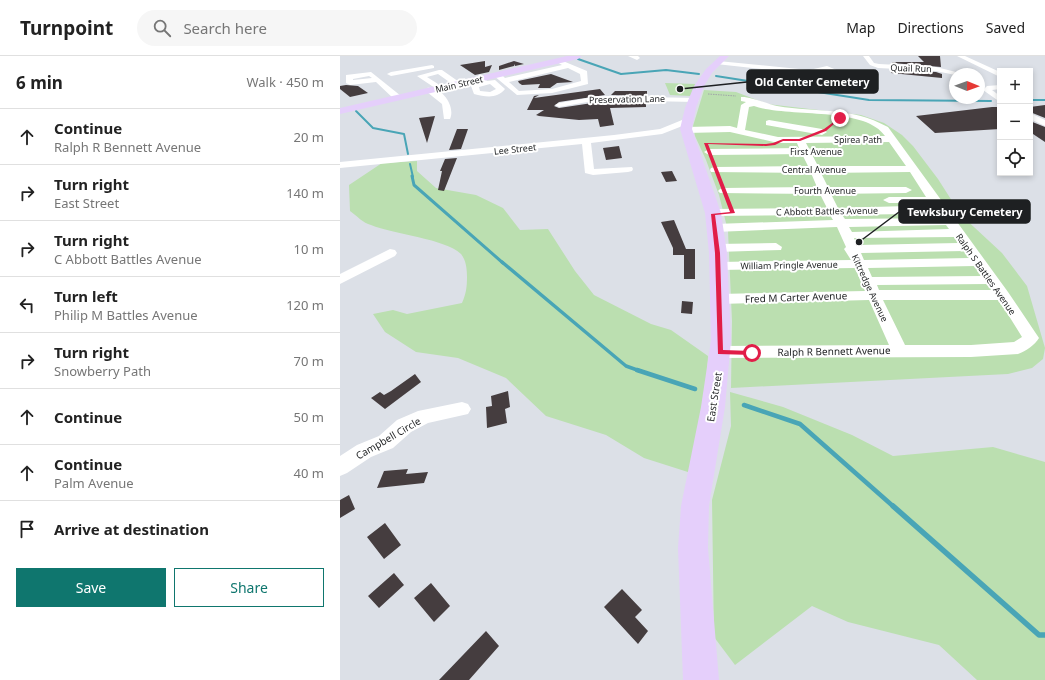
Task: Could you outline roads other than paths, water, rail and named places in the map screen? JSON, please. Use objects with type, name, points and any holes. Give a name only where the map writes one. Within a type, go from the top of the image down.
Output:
[{"type":"main road","name":"Main Street","points":[[340,111],[398,98],[460,79],[490,80],[578,56]]},
{"type":"main road","points":[[703,143],[700,97],[705,76],[721,59]]},
{"type":"main road","name":"East Street","points":[[701,680],[694,603],[693,548],[695,506],[701,466],[713,407],[720,352],[719,300],[721,228],[703,143]]},
{"type":"street","name":"Quail Run","points":[[866,56],[872,64],[878,66],[936,69],[949,72]]},
{"type":"street","points":[[960,56],[997,74]]},
{"type":"street","points":[[721,59],[811,72]]},
{"type":"street","points":[[490,80],[513,89],[517,93],[552,91],[585,82],[583,74],[558,61]]},
{"type":"street","points":[[391,74],[442,66],[460,79]]},
{"type":"street","points":[[442,66],[421,76],[446,103],[449,112],[447,117]]},
{"type":"street","points":[[568,66],[490,80],[475,86],[477,92],[496,96],[513,89],[546,85],[569,80],[583,74]]},
{"type":"street","points":[[378,80],[398,98]]},
{"type":"street","points":[[490,80],[501,89],[496,96]]},
{"type":"street","points":[[987,90],[990,88],[997,88]]},
{"type":"street","points":[[987,90],[997,98]]},
{"type":"street","name":"Preservation Lane","points":[[559,105],[600,98],[700,97]]},
{"type":"street","points":[[744,99],[761,116],[889,135]]},
{"type":"street","points":[[742,128],[745,105],[761,116],[772,118],[770,107]]},
{"type":"street","points":[[703,143],[730,129],[742,128],[761,116],[770,107]]},
{"type":"street","points":[[770,107],[843,115],[871,122],[882,127],[889,135]]},
{"type":"street","points":[[800,140],[829,127],[843,115]]},
{"type":"street","points":[[1033,117],[1045,123]]},
{"type":"street","points":[[730,129],[764,138],[783,140]]},
{"type":"street","name":"Lee Street","points":[[340,165],[586,141],[662,131],[703,143]]},
{"type":"street","name":"Spirea Path","points":[[783,140],[889,135]]},
{"type":"street","name":"Ralph S Battles Avenue","points":[[889,135],[967,247],[1038,340]]},
{"type":"street","points":[[703,143],[766,145],[774,144],[783,140]]},
{"type":"street","name":"Kittredge Avenue","points":[[800,140],[811,158],[851,249],[899,350]]},
{"type":"street","points":[[586,141],[589,171],[593,172],[628,169]]},
{"type":"street","points":[[703,143],[723,186],[721,228]]},
{"type":"street","name":"Central Avenue","points":[[703,143],[811,158],[912,169]]},
{"type":"street","name":"First Avenue","points":[[703,143],[811,158]]},
{"type":"street","points":[[884,151],[900,150]]},
{"type":"street","points":[[811,158],[906,159]]},
{"type":"street","points":[[827,195],[920,180]]},
{"type":"street","name":"Fourth Avenue","points":[[723,186],[827,195],[926,190]]},
{"type":"street","name":"C Abbott Battles Avenue","points":[[721,228],[827,195],[938,205]]},
{"type":"street","points":[[843,229],[949,222]]},
{"type":"street","points":[[721,228],[766,224],[843,229],[958,233]]},
{"type":"street","points":[[766,224],[783,266]]},
{"type":"street","points":[[721,228],[776,247]]},
{"type":"street","name":"William Pringle Avenue","points":[[721,228],[783,266],[978,262]]},
{"type":"street","points":[[851,249],[967,247]]},
{"type":"street","points":[[340,280],[390,253]]},
{"type":"street","points":[[867,281],[991,280]]},
{"type":"street","name":"Fred M Carter Avenue","points":[[719,300],[873,295],[1003,295]]},
{"type":"street","name":"Ralph R Bennett Avenue","points":[[720,352],[1018,348],[1038,340]]},
{"type":"street","name":"Campbell Circle","points":[[340,467],[364,451],[386,442],[404,426],[425,416],[462,409]]},
{"type":"waterway","points":[[578,59],[621,74],[666,70],[699,74]]},
{"type":"waterway","points":[[716,76],[869,100],[991,101]]},
{"type":"waterway","points":[[1033,100],[1045,100]]},
{"type":"waterway","points":[[356,111],[373,128],[404,134],[408,154]]},
{"type":"waterway","points":[[410,164],[413,177]]},
{"type":"waterway","points":[[412,176],[414,185],[503,263]]},
{"type":"waterway","points":[[502,262],[626,366],[639,371]]},
{"type":"waterway","points":[[639,371],[695,389]]},
{"type":"waterway","points":[[744,405],[800,424],[894,507]]},
{"type":"waterway","points":[[893,506],[1039,635],[1045,635]]},
{"type":"place","name":"Old Center Cemetery","points":[[680,89]]},
{"type":"place","name":"Tewksbury Cemetery","points":[[859,242]]}]
